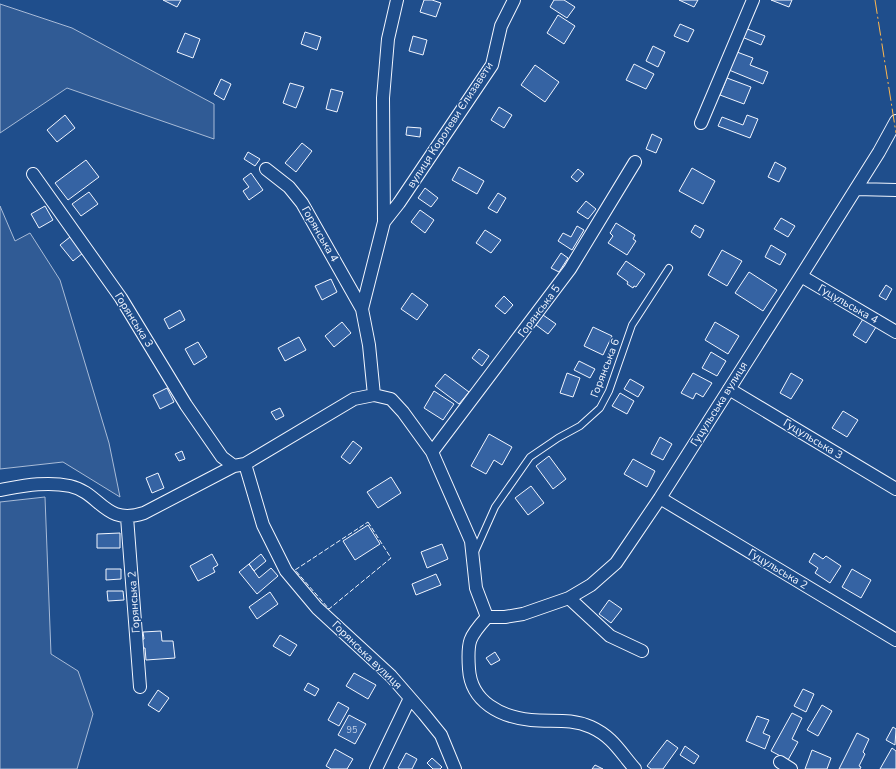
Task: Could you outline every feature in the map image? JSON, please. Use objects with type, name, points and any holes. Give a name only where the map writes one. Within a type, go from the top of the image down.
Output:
[{"type":"street","points":[[374,395],[369,345],[362,309],[384,222],[383,98],[388,39],[397,0]]},
{"type":"street","name":"вулиця Королеви Єлизавети","points":[[384,222],[399,203],[492,65],[501,26],[514,0]]},
{"type":"street","points":[[701,123],[753,0]]},
{"type":"street","name":"Гуцульська вулиця","points":[[487,617],[505,617],[523,614],[569,598],[591,585],[616,563],[660,498],[880,152],[896,121]]},
{"type":"street","name":"Горянська 5","points":[[432,452],[570,269],[635,162]]},
{"type":"street","name":"Горянська 4","points":[[266,169],[289,187],[302,203],[362,309]]},
{"type":"street","name":"Горянська 3","points":[[33,174],[121,298],[186,405],[222,457],[240,465]]},
{"type":"street","points":[[856,189],[896,190]]},
{"type":"street","name":"Гуцульська 4","points":[[801,276],[896,332]]},
{"type":"street","name":"Гуцульська 3","points":[[729,389],[896,489]]},
{"type":"street","points":[[0,490],[42,484],[72,486],[114,514],[127,517],[144,513],[240,465],[354,399],[374,395],[391,399],[403,412],[432,452],[471,541],[474,556],[476,588],[487,617],[472,633],[468,650],[470,674],[477,695],[490,708],[511,716],[531,720],[568,720],[591,727],[610,738],[634,768]]},
{"type":"street","name":"Горянська вулиця","points":[[240,465],[263,525],[286,571],[317,608],[391,676],[410,698],[440,735],[455,769]]},
{"type":"street","name":"Гуцульська 2","points":[[660,498],[896,640]]},
{"type":"street","name":"Горянська 2","points":[[127,517],[140,687]]},
{"type":"street","points":[[569,598],[610,636],[642,651]]},
{"type":"street","points":[[376,769],[410,698]]},
{"type":"street","points":[[780,762],[791,769]]},
{"type":"lane","name":"Горянська 6","points":[[474,556],[495,507],[530,457],[558,438],[580,426],[600,408],[608,391],[632,325],[669,268]]},
{"type":"shaded area","points":[[0,4],[72,28],[214,104],[214,139],[67,88],[0,133]]},
{"type":"shaded area","points":[[0,206],[15,241],[30,233],[60,280],[109,443],[120,497],[63,462],[0,469]]},
{"type":"shaded area","points":[[45,497],[51,654],[78,671],[93,714],[77,769],[0,769],[0,502]]},
{"type":"building","points":[[163,0],[181,0],[177,7]]},
{"type":"building","points":[[424,0],[432,0],[441,3],[436,17],[420,12]]},
{"type":"building","points":[[554,0],[564,0],[575,7],[567,18],[550,7]]},
{"type":"building","points":[[679,0],[698,0],[694,7]]},
{"type":"building","points":[[771,0],[792,0],[789,7]]},
{"type":"building","points":[[558,15],[575,26],[564,44],[547,33]]},
{"type":"building","points":[[680,24],[694,30],[688,42],[674,36]]},
{"type":"building","points":[[745,28],[765,36],[761,45],[742,37]]},
{"type":"building","points":[[305,32],[321,37],[317,50],[301,44]]},
{"type":"building","points":[[185,33],[200,39],[193,58],[177,52]]},
{"type":"building","points":[[413,36],[427,40],[423,55],[409,51]]},
{"type":"building","points":[[653,46],[665,52],[658,67],[646,61]]},
{"type":"building","points":[[737,52],[753,58],[750,65],[768,72],[763,84],[729,70]]},
{"type":"building","points":[[634,64],[654,74],[646,89],[626,80]]},
{"type":"building","points":[[535,65],[559,82],[545,102],[521,85]]},
{"type":"building","points":[[727,78],[751,87],[744,104],[720,95]]},
{"type":"building","points":[[221,79],[231,84],[224,100],[214,94]]},
{"type":"building","points":[[290,83],[304,87],[296,108],[283,103]]},
{"type":"building","points":[[331,89],[343,92],[337,112],[326,109]]},
{"type":"building","points":[[499,107],[512,115],[504,128],[491,120]]},
{"type":"building","points":[[65,115],[75,128],[57,142],[47,130]]},
{"type":"building","points":[[747,115],[758,119],[750,138],[718,126],[722,117],[743,125]]},
{"type":"building","points":[[407,127],[421,128],[420,137],[406,135]]},
{"type":"building","points":[[652,134],[662,139],[656,153],[646,149]]},
{"type":"building","points":[[302,143],[312,151],[296,172],[285,163]]},
{"type":"building","points":[[248,152],[260,159],[255,166],[244,159]]},
{"type":"building","points":[[86,160],[99,177],[68,200],[55,183]]},
{"type":"building","points":[[775,162],[786,168],[779,182],[768,177]]},
{"type":"building","points":[[459,167],[484,181],[477,194],[452,180]]},
{"type":"building","points":[[692,168],[715,181],[703,204],[679,191]]},
{"type":"building","points":[[578,169],[584,174],[577,182],[571,177]]},
{"type":"building","points":[[251,173],[263,190],[249,200],[243,191],[249,187],[243,179]]},
{"type":"building","points":[[425,188],[438,198],[431,207],[418,198]]},
{"type":"building","points":[[89,192],[98,204],[81,216],[72,204]]},
{"type":"building","points":[[498,193],[506,198],[497,213],[488,208]]},
{"type":"building","points":[[586,201],[596,209],[588,219],[577,212]]},
{"type":"building","points":[[45,206],[53,220],[39,228],[31,214]]},
{"type":"building","points":[[420,210],[434,220],[425,233],[411,222]]},
{"type":"building","points":[[781,218],[795,226],[788,237],[774,229]]},
{"type":"building","points":[[616,223],[635,235],[633,239],[636,241],[627,255],[608,243],[613,236],[610,233]]},
{"type":"building","points":[[695,225],[704,230],[700,238],[691,232]]},
{"type":"building","points":[[577,226],[584,230],[572,250],[558,241],[563,233],[571,237]]},
{"type":"building","points":[[485,230],[501,240],[491,253],[476,243]]},
{"type":"building","points":[[70,237],[83,253],[73,261],[60,245]]},
{"type":"building","points":[[771,245],[786,254],[780,265],[765,257]]},
{"type":"building","points":[[722,250],[742,261],[727,286],[708,275]]},
{"type":"building","points":[[561,253],[568,258],[559,272],[551,268]]},
{"type":"building","points":[[626,261],[645,274],[636,287],[634,286],[633,288],[627,284],[628,282],[617,274]]},
{"type":"building","points":[[749,272],[777,290],[763,311],[735,293]]},
{"type":"building","points":[[331,279],[337,292],[322,300],[315,286]]},
{"type":"building","points":[[886,285],[892,289],[886,300],[879,296]]},
{"type":"building","points":[[412,293],[428,305],[417,320],[401,309]]},
{"type":"building","points":[[504,296],[513,305],[505,314],[495,306]]},
{"type":"building","points":[[180,310],[185,320],[169,329],[164,319]]},
{"type":"building","points":[[543,315],[556,324],[548,334],[536,325]]},
{"type":"building","points":[[863,319],[876,327],[866,343],[853,335]]},
{"type":"building","points":[[342,322],[351,333],[334,347],[325,336]]},
{"type":"building","points":[[715,322],[739,336],[728,354],[705,340]]},
{"type":"building","points":[[593,327],[612,336],[603,355],[584,346]]},
{"type":"building","points":[[299,337],[306,350],[285,361],[278,348]]},
{"type":"building","points":[[198,342],[207,357],[194,365],[185,349]]},
{"type":"building","points":[[479,349],[489,356],[482,366],[472,358]]},
{"type":"building","points":[[711,352],[726,361],[717,376],[702,368]]},
{"type":"building","points":[[579,361],[595,369],[590,378],[574,370]]},
{"type":"building","points":[[567,373],[580,378],[573,397],[560,393]]},
{"type":"building","points":[[693,373],[712,383],[703,397],[696,393],[693,399],[681,393]]},
{"type":"building","points":[[791,373],[803,380],[791,399],[780,393]]},
{"type":"building","points":[[445,374],[469,392],[459,404],[435,386]]},
{"type":"building","points":[[630,379],[644,387],[638,397],[624,389]]},
{"type":"building","points":[[167,388],[174,402],[160,409],[153,395]]},
{"type":"building","points":[[434,391],[454,404],[443,420],[424,408]]},
{"type":"building","points":[[620,393],[634,401],[627,414],[612,406]]},
{"type":"building","points":[[280,408],[284,416],[276,420],[271,412]]},
{"type":"building","points":[[843,411],[858,420],[847,437],[832,428]]},
{"type":"building","points":[[489,434],[512,447],[502,465],[494,460],[486,474],[471,466]]},
{"type":"building","points":[[660,437],[672,444],[663,460],[651,454]]},
{"type":"building","points":[[353,441],[362,448],[350,464],[341,457]]},
{"type":"building","points":[[182,451],[185,459],[179,461],[175,454]]},
{"type":"building","points":[[549,456],[566,479],[553,489],[536,466]]},
{"type":"building","points":[[633,459],[655,471],[647,487],[624,474]]},
{"type":"building","points":[[158,473],[164,488],[152,493],[146,478]]},
{"type":"building","points":[[391,477],[401,493],[378,508],[367,492]]},
{"type":"building","points":[[531,486],[544,503],[528,515],[515,498]]},
{"type":"building","points":[[368,525],[380,544],[355,560],[343,541]]},
{"type":"building","points":[[120,533],[120,548],[97,548],[97,534]]},
{"type":"building","points":[[442,544],[448,559],[427,568],[421,552]]},
{"type":"building","points":[[814,553],[823,559],[826,556],[841,566],[830,583],[815,573],[818,568],[809,562]]},
{"type":"building","points":[[212,554],[218,565],[213,568],[215,572],[198,581],[190,566]]},
{"type":"building","points":[[261,554],[266,561],[254,571],[249,564]]},
{"type":"building","points":[[249,564],[259,578],[271,568],[278,576],[257,594],[239,572]]},
{"type":"building","points":[[106,569],[121,569],[121,579],[106,580]]},
{"type":"building","points":[[852,569],[871,580],[861,598],[842,587]]},
{"type":"building","points":[[436,574],[441,585],[416,595],[412,584]]},
{"type":"building","points":[[107,591],[123,591],[124,600],[108,601]]},
{"type":"building","points":[[270,592],[278,604],[257,619],[249,607]]},
{"type":"building","points":[[609,600],[622,609],[611,623],[599,614]]},
{"type":"building","points":[[161,631],[162,641],[173,641],[175,658],[146,660],[145,648],[142,648],[141,640],[144,639],[143,632]]},
{"type":"building","points":[[280,635],[297,645],[290,656],[273,646]]},
{"type":"building","points":[[495,652],[500,660],[491,665],[486,658]]},
{"type":"building","points":[[354,673],[376,685],[368,699],[346,686]]},
{"type":"building","points":[[308,683],[319,689],[315,696],[304,690]]},
{"type":"building","points":[[803,689],[814,694],[806,712],[794,706]]},
{"type":"building","points":[[158,690],[169,698],[159,712],[148,705]]},
{"type":"building","points":[[338,702],[349,708],[339,726],[328,720]]},
{"type":"building","points":[[822,705],[832,711],[818,736],[807,730]]},
{"type":"building","points":[[792,713],[802,718],[792,739],[798,742],[788,760],[771,751]]},
{"type":"building","points":[[349,715],[366,724],[355,744],[338,735]]},
{"type":"building","points":[[757,716],[769,720],[763,733],[770,736],[765,749],[746,741]]},
{"type":"building","points":[[893,727],[896,729],[895,745],[886,740]]},
{"type":"building","points":[[857,733],[869,739],[863,752],[865,754],[859,766],[861,767],[860,769],[839,769]]},
{"type":"building","points":[[667,740],[678,748],[663,769],[651,769],[647,766]]},
{"type":"building","points":[[685,746],[699,756],[694,764],[680,755]]},
{"type":"building","points":[[892,748],[896,751],[896,769],[880,769]]},
{"type":"building","points":[[335,749],[353,759],[347,769],[331,769],[326,766]]},
{"type":"building","points":[[812,750],[831,758],[827,769],[805,769]]},
{"type":"building","points":[[406,753],[417,759],[412,769],[400,769],[398,768]]},
{"type":"building","points":[[432,758],[442,767],[440,769],[433,769],[427,763]]},
{"type":"building","points":[[595,765],[603,769],[592,769]]},
{"type":"fence","points":[[368,522],[391,558],[329,609],[295,570],[368,522]]},
{"type":"power","points":[[875,0],[896,133]]}]
